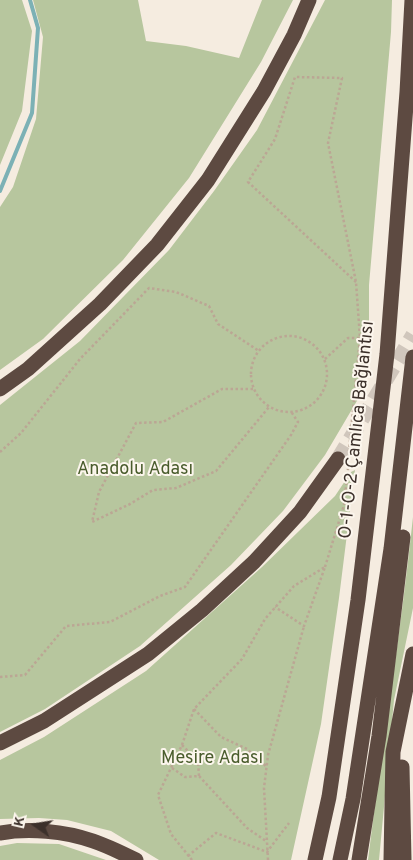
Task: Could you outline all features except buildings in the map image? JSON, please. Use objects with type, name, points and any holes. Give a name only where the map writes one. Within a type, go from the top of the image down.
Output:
[{"type":"highway","points":[[0,389],[28,369],[100,304],[157,245],[208,180],[264,91],[294,35],[309,0]]},
{"type":"highway","name":"O-1-O-2 Çamlıca Bağlantısı","points":[[315,860],[329,797],[356,610],[387,354],[412,0]]},
{"type":"highway","points":[[340,860],[353,799],[392,549],[413,357]]},
{"type":"highway","points":[[359,860],[380,726],[400,570],[413,438]]},
{"type":"highway","points":[[0,743],[44,721],[148,654],[202,610],[254,562],[345,460]]},
{"type":"highway","points":[[391,860],[393,752],[413,654]]},
{"type":"highway","points":[[404,860],[402,754],[413,671]]},
{"type":"highway","points":[[0,834],[41,831],[66,834],[92,840],[136,860]]},
{"type":"path","points":[[268,860],[264,788],[268,755],[304,626],[344,505],[345,460],[360,338],[356,282],[328,143],[342,78],[295,77],[275,139],[248,182],[356,282]]},
{"type":"path","points":[[0,452],[21,433],[80,359],[149,288],[176,292],[209,306],[218,324],[259,351]]},
{"type":"path","points":[[280,336],[294,336],[307,340],[317,348],[325,359],[328,371],[327,383],[322,394],[314,404],[304,410],[292,413],[280,412],[269,407],[259,399],[253,389],[250,376],[252,362],[268,342],[280,336]]},
{"type":"path","points":[[325,359],[348,338],[360,338]]},
{"type":"path","points":[[253,389],[222,389],[163,422],[136,423],[99,492],[92,522],[130,504],[153,490],[176,488],[216,471],[269,407]]},
{"type":"path","points":[[0,677],[25,674],[66,626],[110,622],[160,596],[185,588],[291,435],[298,422],[292,413]]},
{"type":"path","points":[[192,860],[171,834],[158,795],[182,745],[194,709],[242,659],[264,619],[294,586],[325,567]]},
{"type":"path","points":[[275,607],[304,626]]},
{"type":"path","points":[[194,709],[221,737],[247,749],[267,767]]},
{"type":"path","points":[[182,745],[198,761],[199,776],[247,828],[266,840]]},
{"type":"path","points":[[171,767],[186,777],[199,776]]},
{"type":"path","points":[[267,852],[289,823]]},
{"type":"path","points":[[188,856],[216,833],[267,852]]},
{"type":"green space","points":[[0,0],[22,0],[32,31],[22,111],[0,165]]},
{"type":"green space","points":[[33,0],[138,0],[146,41],[186,46],[239,58],[262,0],[293,0],[261,62],[189,178],[123,260],[43,339],[0,370],[0,207],[13,187],[36,119],[43,37]]},
{"type":"green space","name":"Anadolu Adası","points":[[325,0],[392,0],[391,32],[369,285],[369,331],[361,394],[325,455],[283,511],[231,565],[140,646],[45,709],[0,732],[0,405],[80,341],[169,250],[257,130]]},
{"type":"green space","name":"Mesire Adası","points":[[355,470],[321,724],[291,860],[159,860],[111,831],[67,820],[39,818],[0,819],[0,760],[44,737],[146,671],[262,567],[335,496],[351,472]]},
{"type":"green space","points":[[413,517],[413,608],[394,700],[379,860],[368,860],[403,603]]},
{"type":"green space","points":[[17,843],[59,844],[106,860],[0,860],[0,846]]},
{"type":"waterway","points":[[0,191],[32,113],[38,28],[30,0]]},
{"type":"tunnel","points":[[338,459],[413,335]]}]
